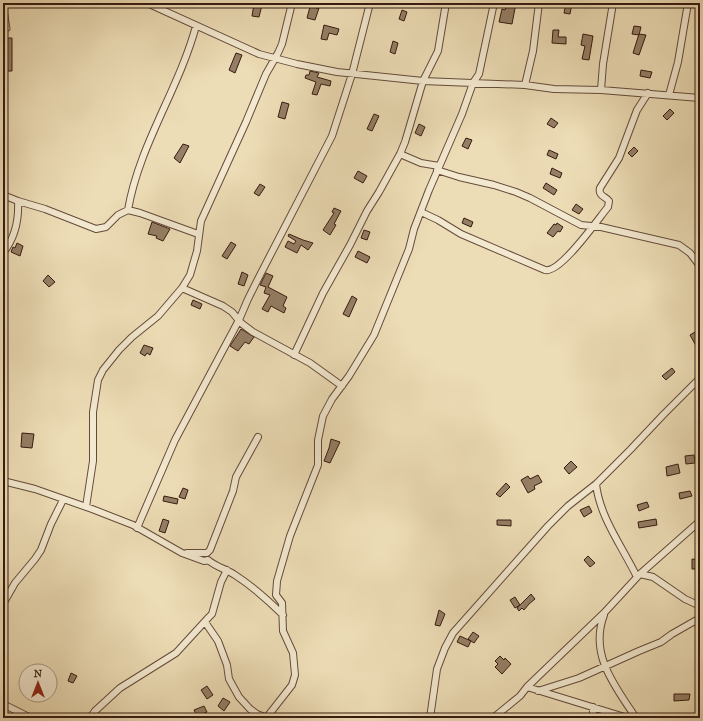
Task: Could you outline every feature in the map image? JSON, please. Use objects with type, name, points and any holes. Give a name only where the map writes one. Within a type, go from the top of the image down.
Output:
[{"type":"street","points":[[147,3],[248,50],[319,69],[423,81],[526,85],[554,89],[601,90],[700,98]]},
{"type":"street","points":[[86,507],[93,461],[93,412],[94,396],[98,380],[103,370],[122,347],[132,337],[155,320],[182,288],[190,275],[195,258],[201,221],[244,129],[266,74],[282,44],[292,3]]},
{"type":"street","points":[[136,528],[175,440],[239,320],[260,275],[332,136],[352,74],[370,3]]},
{"type":"street","points":[[294,355],[323,293],[347,251],[367,211],[400,154],[423,81],[438,51],[446,3]]},
{"type":"street","points":[[205,622],[218,642],[227,666],[229,679],[239,697],[250,709],[267,718],[294,681],[293,653],[283,631],[282,603],[276,595],[276,581],[294,524],[318,465],[318,440],[323,416],[332,399],[342,386],[374,335],[409,250],[414,229],[438,168],[462,114],[473,83],[477,78],[494,3]]},
{"type":"street","points":[[526,85],[533,51],[539,3]]},
{"type":"street","points":[[601,90],[603,64],[613,3]]},
{"type":"street","points":[[669,95],[678,62],[688,3]]},
{"type":"street","points":[[128,210],[142,162],[188,53],[196,26]]},
{"type":"street","points":[[421,212],[461,234],[546,271],[551,270],[565,259],[593,226],[609,204],[608,200],[600,193],[600,188],[619,158],[637,110],[648,93]]},
{"type":"street","points":[[400,154],[421,164],[438,168],[530,198],[576,224],[593,226],[679,245],[690,253],[700,266]]},
{"type":"street","points":[[3,195],[45,209],[96,229],[106,227],[118,215],[128,210],[198,234]]},
{"type":"street","points":[[3,253],[14,236],[18,201]]},
{"type":"street","points":[[182,288],[232,312],[253,332],[322,371],[342,386]]},
{"type":"street","points":[[430,718],[437,669],[445,648],[453,633],[548,526],[568,506],[596,484],[700,378]]},
{"type":"street","points":[[182,553],[207,553],[210,550],[233,491],[236,477],[258,436]]},
{"type":"street","points":[[3,481],[35,489],[86,507],[136,528],[182,553],[204,561],[208,560],[214,565],[237,576],[269,601],[282,615]]},
{"type":"street","points":[[596,484],[600,505],[611,528],[639,575]]},
{"type":"street","points":[[3,604],[15,583],[41,550],[51,524],[64,500]]},
{"type":"street","points":[[493,718],[520,696],[527,687],[604,613],[639,575],[700,521]]},
{"type":"street","points":[[90,718],[95,711],[120,688],[176,653],[205,622],[212,614],[221,582],[227,570]]},
{"type":"street","points":[[639,575],[653,577],[685,599],[700,606]]},
{"type":"street","points":[[604,613],[600,626],[599,645],[605,666],[636,718]]},
{"type":"street","points":[[538,691],[579,678],[661,642],[700,618]]},
{"type":"street","points":[[527,687],[593,706],[628,718]]},
{"type":"street","points":[[3,704],[31,718]]},
{"type":"street","points":[[593,706],[593,718]]},
{"type":"lane","points":[[4,3],[8,29]]},
{"type":"building","points":[[311,3],[318,3],[316,8],[319,8],[315,20],[307,18]]},
{"type":"building","points":[[507,3],[516,3],[512,24],[499,22],[502,9],[505,10]]},
{"type":"building","points":[[566,3],[572,3],[570,14],[564,13]]},
{"type":"building","points":[[254,4],[262,5],[259,17],[252,16]]},
{"type":"building","points":[[402,10],[407,12],[404,21],[399,19]]},
{"type":"building","points":[[324,25],[339,29],[337,35],[329,33],[327,40],[321,39]]},
{"type":"building","points":[[634,26],[641,27],[639,35],[632,34]]},
{"type":"building","points":[[553,30],[559,30],[558,37],[566,37],[566,44],[552,43]]},
{"type":"building","points":[[583,34],[593,36],[589,60],[582,59],[585,46],[581,45]]},
{"type":"building","points":[[639,34],[646,35],[639,55],[633,53]]},
{"type":"building","points":[[3,38],[12,38],[12,71],[3,71]]},
{"type":"building","points":[[393,41],[398,43],[395,54],[390,52]]},
{"type":"building","points":[[236,53],[242,55],[235,73],[229,70]]},
{"type":"building","points":[[641,70],[652,72],[650,78],[640,76]]},
{"type":"building","points":[[310,71],[319,73],[317,77],[331,81],[330,86],[321,84],[317,95],[312,94],[316,82],[305,78],[306,75],[309,75]]},
{"type":"building","points":[[282,102],[289,104],[285,119],[278,117]]},
{"type":"building","points":[[670,109],[674,113],[667,120],[663,116]]},
{"type":"building","points":[[374,114],[379,116],[372,131],[367,129]]},
{"type":"building","points":[[551,118],[558,123],[554,128],[547,124]]},
{"type":"building","points":[[419,124],[425,127],[421,136],[415,133]]},
{"type":"building","points":[[466,138],[472,140],[468,149],[462,146]]},
{"type":"building","points":[[183,144],[189,146],[180,163],[174,158]]},
{"type":"building","points":[[634,147],[638,151],[632,157],[628,153]]},
{"type":"building","points":[[549,150],[558,154],[556,159],[547,155]]},
{"type":"building","points":[[552,168],[562,173],[560,178],[550,174]]},
{"type":"building","points":[[358,171],[367,176],[363,183],[354,178]]},
{"type":"building","points":[[546,183],[557,190],[554,195],[543,188]]},
{"type":"building","points":[[260,184],[265,187],[259,196],[254,193]]},
{"type":"building","points":[[576,204],[583,209],[579,214],[572,210]]},
{"type":"building","points":[[334,208],[341,211],[334,224],[336,225],[330,235],[323,230],[334,213],[332,212]]},
{"type":"building","points":[[464,218],[473,222],[471,227],[462,223]]},
{"type":"building","points":[[152,222],[170,229],[163,241],[156,238],[157,236],[148,234]]},
{"type":"building","points":[[557,223],[563,227],[560,232],[558,231],[553,237],[547,233],[554,224],[556,225]]},
{"type":"building","points":[[364,230],[370,232],[367,240],[361,238]]},
{"type":"building","points":[[289,234],[313,243],[308,250],[301,245],[297,253],[285,247],[288,241],[294,244],[296,241],[288,236]]},
{"type":"building","points":[[231,242],[236,245],[227,259],[222,256]]},
{"type":"building","points":[[17,243],[23,246],[20,256],[11,252]]},
{"type":"building","points":[[358,251],[370,257],[367,263],[355,257]]},
{"type":"building","points":[[242,272],[248,275],[244,286],[238,284]]},
{"type":"building","points":[[266,273],[273,276],[268,287],[287,297],[283,306],[286,308],[284,313],[271,306],[268,312],[262,309],[270,295],[264,293],[266,287],[260,285]]},
{"type":"building","points":[[48,275],[55,282],[49,287],[43,281]]},
{"type":"building","points":[[352,296],[357,299],[349,317],[343,314]]},
{"type":"building","points":[[193,300],[202,304],[200,309],[191,305]]},
{"type":"building","points":[[241,329],[254,337],[249,344],[245,342],[238,351],[230,346]]},
{"type":"building","points":[[700,329],[700,353],[690,335]]},
{"type":"building","points":[[144,345],[153,348],[150,355],[147,353],[145,356],[140,353]]},
{"type":"building","points":[[672,368],[675,372],[666,380],[662,376]]},
{"type":"building","points":[[22,433],[34,434],[32,448],[21,447]]},
{"type":"building","points":[[331,439],[340,442],[330,463],[324,461]]},
{"type":"building","points":[[694,455],[695,463],[686,464],[685,456]]},
{"type":"building","points":[[571,461],[577,467],[569,474],[564,468]]},
{"type":"building","points":[[678,464],[680,473],[667,476],[666,467]]},
{"type":"building","points":[[538,475],[542,482],[534,486],[535,489],[528,493],[521,480],[528,476],[530,479]]},
{"type":"building","points":[[506,483],[510,487],[500,497],[496,494]]},
{"type":"building","points":[[183,488],[188,490],[185,499],[179,497]]},
{"type":"building","points":[[690,491],[692,496],[680,499],[679,493]]},
{"type":"building","points":[[164,496],[178,499],[177,504],[163,501]]},
{"type":"building","points":[[647,502],[649,507],[639,511],[637,505]]},
{"type":"building","points":[[589,506],[592,512],[584,517],[580,510]]},
{"type":"building","points":[[163,519],[169,521],[165,533],[159,531]]},
{"type":"building","points":[[656,519],[657,525],[639,528],[638,522]]},
{"type":"building","points":[[497,520],[511,520],[511,526],[497,525]]},
{"type":"building","points":[[588,556],[595,563],[590,567],[584,560]]},
{"type":"building","points":[[692,559],[700,560],[700,569],[692,569]]},
{"type":"building","points":[[531,594],[535,599],[524,610],[522,608],[519,611],[517,608]]},
{"type":"building","points":[[515,597],[520,605],[515,608],[510,600]]},
{"type":"building","points":[[439,610],[445,614],[440,626],[435,625]]},
{"type":"building","points":[[473,632],[479,636],[474,643],[468,639]]},
{"type":"building","points":[[460,636],[471,641],[468,647],[457,642]]},
{"type":"building","points":[[500,656],[504,660],[505,658],[511,664],[502,674],[495,667],[498,664],[495,661]]},
{"type":"building","points":[[71,673],[77,676],[73,683],[68,681]]},
{"type":"building","points":[[207,686],[213,695],[207,699],[201,690]]},
{"type":"building","points":[[674,694],[690,694],[689,700],[674,701]]},
{"type":"building","points":[[223,698],[230,702],[224,711],[218,706]]},
{"type":"building","points":[[204,706],[207,712],[197,716],[194,710]]}]
